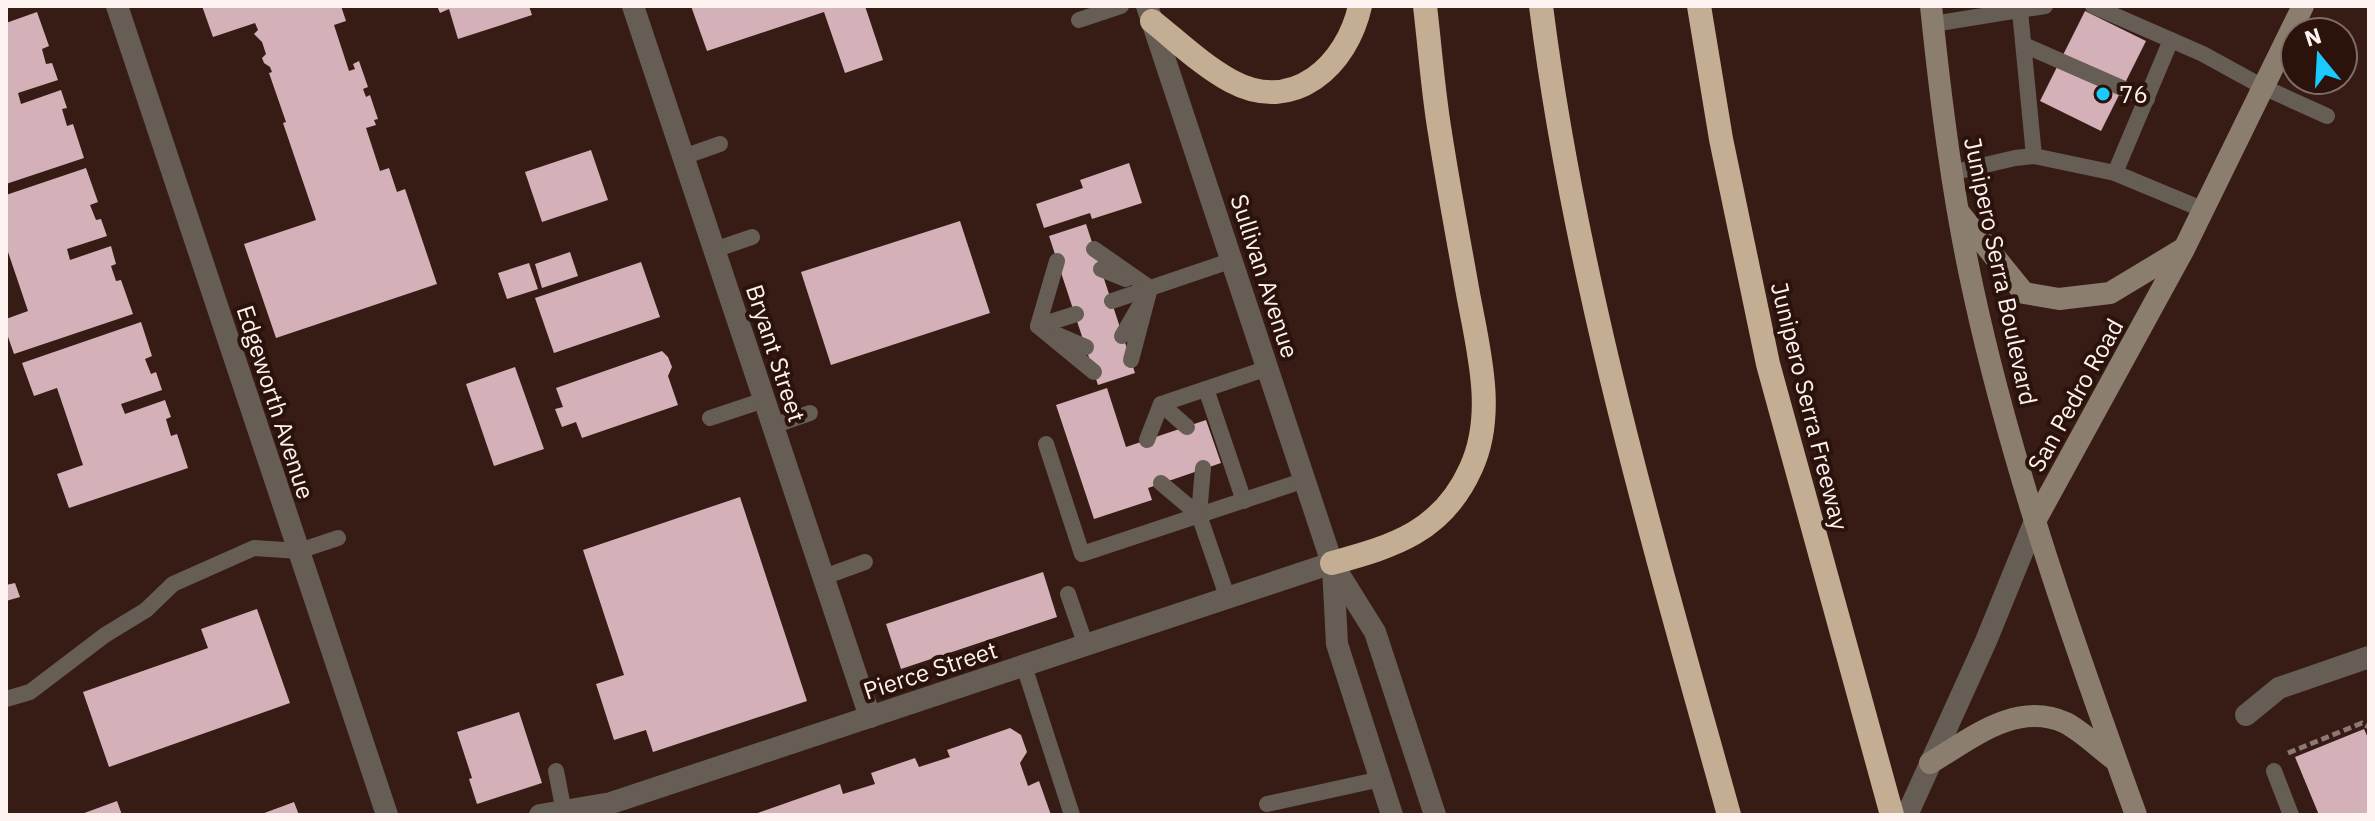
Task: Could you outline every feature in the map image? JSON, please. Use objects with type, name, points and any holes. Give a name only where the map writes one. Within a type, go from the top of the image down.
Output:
[{"type":"highway","points":[[1149,13],[1232,82],[1257,90],[1282,90],[1307,84],[1327,69],[1345,47],[1360,6]]},
{"type":"highway","points":[[1332,563],[1382,550],[1415,535],[1429,524],[1454,498],[1463,483],[1472,467],[1482,432],[1482,377],[1440,132],[1425,6]]},
{"type":"highway","points":[[1541,6],[1568,180],[1600,333],[1642,502],[1729,815]]},
{"type":"highway","name":"Junipero Serra Freeway","points":[[1699,6],[1721,139],[1768,364],[1892,815]]},
{"type":"main road","name":"San Pedro Road","points":[[2035,521],[2184,249],[2303,6]]},
{"type":"main road","name":"Junipero Serra Boulevard","points":[[1932,15],[1951,173],[1991,367],[2035,521],[2136,815]]},
{"type":"main road","points":[[1958,213],[2024,293],[2059,299],[2110,293],[2184,249]]},
{"type":"main road","points":[[1930,763],[1994,725],[2038,714],[2067,724],[2116,761]]},
{"type":"street","name":"Edgeworth Avenue","points":[[117,6],[387,815]]},
{"type":"street","name":"Bryant Street","points":[[633,6],[870,717]]},
{"type":"street","name":"Sullivan Avenue","points":[[1149,13],[1332,563],[1375,632],[1435,815]]},
{"type":"street","name":"San Pedro Road","points":[[1907,815],[1986,641],[2035,521]]},
{"type":"street","name":"Sullivan Avenue","points":[[1332,563],[1337,644],[1392,815]]},
{"type":"street","name":"Pierce Street","points":[[540,815],[611,803],[1332,563]]},
{"type":"street","points":[[2246,715],[2279,688],[2369,657]]},
{"type":"lane","points":[[1079,20],[1121,6]]},
{"type":"lane","points":[[1932,15],[2020,11],[2045,6]]},
{"type":"lane","points":[[2093,6],[2203,54],[2263,87],[2327,116]]},
{"type":"lane","points":[[2020,11],[2034,156]]},
{"type":"lane","points":[[2115,173],[2171,40]]},
{"type":"lane","points":[[2024,45],[2147,99]]},
{"type":"lane","points":[[683,157],[720,144]]},
{"type":"lane","points":[[1951,173],[2034,156],[2115,173],[2204,210]]},
{"type":"lane","points":[[714,250],[752,237]]},
{"type":"lane","points":[[1094,249],[1150,288]]},
{"type":"lane","points":[[1112,301],[1233,260]]},
{"type":"lane","points":[[1038,326],[1057,261]]},
{"type":"lane","points":[[1101,269],[1150,288]]},
{"type":"lane","points":[[1038,326],[1064,281]]},
{"type":"lane","points":[[1122,336],[1150,288]]},
{"type":"lane","points":[[1131,360],[1150,288]]},
{"type":"lane","points":[[1038,326],[1076,314]]},
{"type":"lane","points":[[1038,326],[1086,347]]},
{"type":"lane","points":[[1038,326],[1094,372]]},
{"type":"lane","points":[[1161,404],[1268,368]]},
{"type":"lane","points":[[1206,389],[1244,501]]},
{"type":"lane","points":[[710,418],[764,400]]},
{"type":"lane","points":[[1161,404],[1187,427]]},
{"type":"lane","points":[[1147,440],[1161,404]]},
{"type":"lane","points":[[773,426],[810,413]]},
{"type":"lane","points":[[1046,444],[1082,554],[1305,480]]},
{"type":"lane","points":[[1203,468],[1199,515],[1228,599]]},
{"type":"lane","points":[[1161,483],[1199,515]]},
{"type":"lane","points":[[6,699],[30,692],[105,635],[146,610],[173,584],[254,548],[299,551],[338,538]]},
{"type":"lane","points":[[824,577],[865,562]]},
{"type":"lane","points":[[1068,594],[1086,646]]},
{"type":"lane","points":[[1024,666],[1072,815]]},
{"type":"lane","points":[[556,771],[564,812]]},
{"type":"lane","points":[[2274,771],[2291,815]]},
{"type":"lane","points":[[1267,804],[1381,779]]},
{"type":"path","points":[[2282,755],[2362,723],[2369,727]]},
{"type":"building","points":[[202,6],[341,6],[346,21],[334,25],[349,71],[355,69],[353,64],[359,61],[368,87],[363,89],[366,97],[370,95],[378,119],[374,120],[376,125],[366,128],[380,171],[389,168],[397,192],[405,189],[437,284],[276,338],[244,244],[316,220],[283,123],[286,122],[269,73],[272,72],[262,58],[266,54],[262,42],[254,34],[258,30],[255,23],[213,37]]},
{"type":"building","points":[[437,6],[529,6],[532,15],[458,39],[449,9],[440,13]]},
{"type":"building","points":[[691,6],[865,6],[883,60],[845,73],[824,12],[707,51]]},
{"type":"building","points":[[2085,11],[2146,41],[2101,131],[2040,101]]},
{"type":"building","points":[[37,12],[49,46],[42,49],[46,64],[52,63],[58,80],[18,93],[21,104],[61,90],[67,108],[62,109],[67,126],[73,124],[84,158],[6,184],[6,23]]},
{"type":"building","points":[[591,150],[608,200],[542,222],[525,172]]},
{"type":"building","points":[[1129,163],[1142,203],[1092,219],[1090,213],[1044,228],[1036,204],[1083,188],[1080,180]]},
{"type":"building","points":[[86,168],[98,202],[90,205],[96,220],[101,219],[107,236],[67,249],[70,260],[111,246],[116,264],[111,266],[116,281],[121,280],[133,314],[14,354],[6,331],[6,319],[28,311],[6,246],[6,195]]},
{"type":"building","points":[[960,221],[990,313],[831,365],[801,272]]},
{"type":"building","points":[[1086,224],[1135,373],[1098,385],[1049,236]]},
{"type":"building","points":[[570,252],[578,276],[542,288],[535,264]]},
{"type":"building","points":[[641,262],[660,317],[554,353],[535,298]]},
{"type":"building","points":[[529,263],[538,289],[507,299],[498,273]]},
{"type":"building","points":[[141,322],[152,356],[145,359],[151,374],[156,372],[162,390],[121,404],[125,414],[165,400],[171,417],[166,419],[171,436],[177,434],[188,468],[69,508],[57,474],[83,465],[57,388],[34,396],[22,363]]},
{"type":"building","points":[[662,351],[672,367],[668,376],[678,405],[582,438],[576,422],[562,427],[555,409],[563,407],[556,388]]},
{"type":"building","points":[[515,367],[544,449],[494,466],[466,384]]},
{"type":"building","points":[[1107,388],[1126,447],[1206,420],[1221,463],[1148,488],[1152,500],[1094,519],[1056,405]]},
{"type":"building","points":[[740,497],[807,701],[653,752],[646,730],[614,740],[596,684],[624,675],[583,550]]},
{"type":"building","points":[[1043,572],[1057,617],[901,669],[886,624]]},
{"type":"building","points":[[15,583],[20,597],[6,601],[6,585]]},
{"type":"building","points":[[257,609],[290,703],[109,767],[83,692],[208,648],[201,629]]},
{"type":"building","points":[[519,712],[542,783],[477,804],[457,732]]},
{"type":"building","points":[[1010,728],[1021,735],[1027,752],[1020,763],[1028,786],[1039,781],[1051,815],[752,815],[840,784],[843,794],[875,784],[871,773],[915,758],[919,767],[950,757],[947,750]]},
{"type":"building","points":[[2364,729],[2369,740],[2369,815],[2319,815],[2295,757]]},
{"type":"building","points":[[117,801],[122,815],[79,815]]},
{"type":"building","points":[[294,802],[299,815],[259,815]]},
{"type":"place","name":"76","points":[[2103,94]]}]
